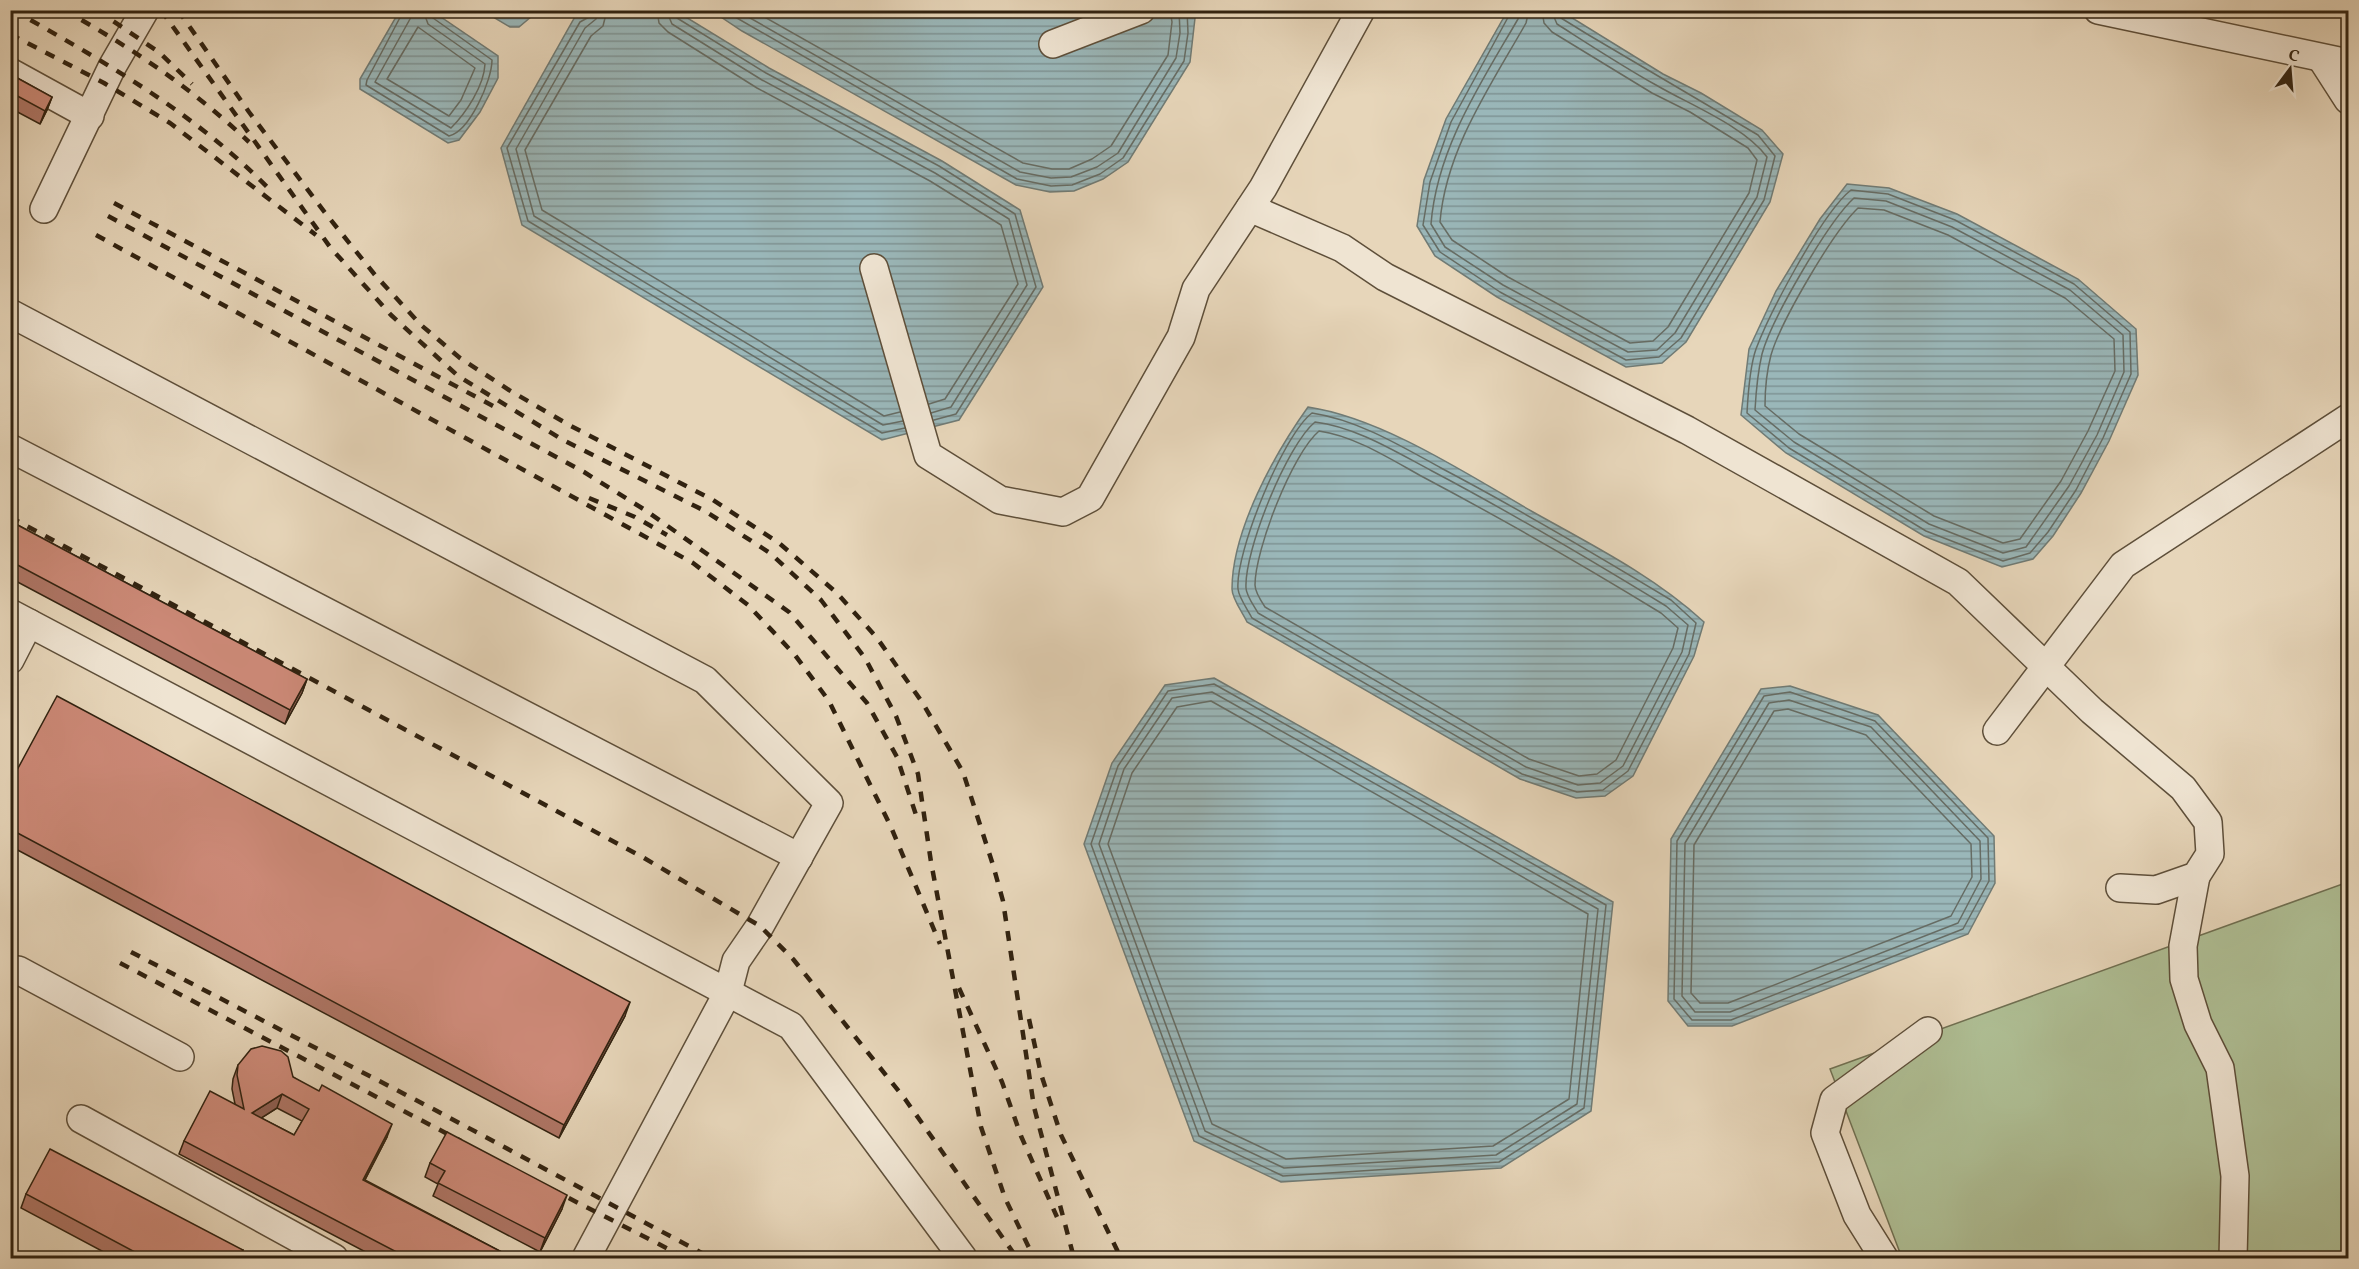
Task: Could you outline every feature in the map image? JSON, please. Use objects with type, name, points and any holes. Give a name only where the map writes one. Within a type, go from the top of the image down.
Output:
[{"type":"lane","points":[[45,209],[112,67],[145,10]]},
{"type":"lane","points":[[1053,44],[1141,10]]},
{"type":"lane","points":[[874,268],[928,455],[1000,500],[1064,512],[1090,498],[1181,337],[1196,289],[1250,208],[1361,10]]},
{"type":"lane","points":[[2098,10],[2349,63]]},
{"type":"lane","points":[[2321,58],[2349,100]]},
{"type":"lane","points":[[10,72],[90,116]]},
{"type":"lane","points":[[1250,208],[1342,248],[1385,277],[1687,430],[1958,582],[2047,665],[2092,711],[2183,788],[2208,822],[2210,855],[2196,876],[2183,946],[2184,979],[2198,1024],[2220,1068],[2235,1176],[2233,1258]]},
{"type":"lane","points":[[10,313],[705,680],[829,803],[760,926],[736,960],[728,992],[586,1258]]},
{"type":"lane","points":[[1997,731],[2123,565],[2349,418]]},
{"type":"lane","points":[[10,448],[799,857]]},
{"type":"lane","points":[[10,660],[20,618],[791,1026],[963,1258]]},
{"type":"lane","points":[[2120,888],[2156,890],[2196,876]]},
{"type":"lane","points":[[10,970],[18,970],[180,1057]]},
{"type":"lane","points":[[1884,1258],[1857,1215],[1825,1132],[1834,1100],[1928,1031]]},
{"type":"lane","points":[[81,1119],[334,1258]]},
{"type":"green space","points":[[2348,882],[2348,1258],[1902,1258],[1830,1069]]},
{"type":"water","points":[[400,10],[432,11],[498,56],[498,78],[480,112],[459,140],[448,143],[360,89],[360,79]]},
{"type":"water","points":[[596,10],[676,11],[769,68],[942,161],[1020,210],[1043,287],[959,420],[882,440],[522,225],[501,148],[576,15]]},
{"type":"water","points":[[1192,10],[1195,18],[1190,62],[1128,162],[1103,179],[1074,191],[1050,192],[1016,185],[742,31],[712,11]]},
{"type":"water","points":[[1508,10],[1561,11],[1663,74],[1701,93],[1762,130],[1783,154],[1770,202],[1686,342],[1662,363],[1626,367],[1497,297],[1435,256],[1417,226],[1424,180],[1446,119]]},
{"type":"water","points":[[483,11],[538,11],[519,27],[510,27]]},
{"type":"water","points":[[1847,184],[1889,188],[1957,214],[2078,279],[2136,329],[2138,375],[2109,441],[2081,493],[2053,536],[2033,559],[2002,567],[1924,536],[1786,453],[1741,415],[1749,349],[1776,291],[1820,219]]},
{"type":"water","points":[[1308,407],[1365,423],[1424,449],[1622,562],[1685,605],[1704,622],[1694,656],[1633,776],[1605,796],[1576,798],[1520,779],[1247,622],[1232,593],[1239,542],[1269,469]]},
{"type":"water","points":[[1214,678],[1613,902],[1591,1111],[1501,1168],[1281,1182],[1194,1141],[1084,844],[1112,763],[1165,685]]},
{"type":"water","points":[[1790,686],[1878,715],[1994,836],[1995,883],[1968,934],[1732,1026],[1688,1026],[1668,1001],[1671,839],[1761,689]]},
{"type":"building","points":[[10,74],[52,97],[45,111],[10,92]]},
{"type":"building","points":[[10,521],[307,679],[290,710],[10,561]]},
{"type":"building","points":[[57,696],[630,1002],[564,1125],[10,829],[10,783]]},
{"type":"building","points":[[262,1046],[281,1051],[288,1057],[293,1077],[319,1091],[322,1085],[392,1124],[363,1180],[513,1258],[408,1258],[184,1141],[210,1091],[244,1109],[237,1075],[238,1065],[251,1049]],"holes":[[[282,1094],[309,1109],[294,1135],[252,1113]]]},
{"type":"building","points":[[447,1132],[567,1195],[545,1238],[438,1183],[445,1171],[430,1163]]},
{"type":"building","points":[[50,1149],[243,1250],[238,1258],[146,1258],[26,1194]]},
{"type":"railway","points":[[13,10],[116,70],[182,114],[213,138],[272,192]]},
{"type":"railway","points":[[64,10],[161,70],[206,104],[249,142]]},
{"type":"railway","points":[[97,10],[160,53],[192,84]]},
{"type":"railway","points":[[161,10],[330,247],[391,315],[458,376],[563,440],[705,511],[770,553],[821,600],[865,658],[896,716],[918,774],[931,862],[981,1127],[1005,1198],[1034,1258]]},
{"type":"railway","points":[[178,10],[249,112],[326,214],[375,275],[421,325],[460,358],[509,390],[569,425],[713,500],[779,543],[837,593],[877,638],[922,702],[963,772],[993,865],[1003,901],[1034,1107],[1074,1258]]},
{"type":"railway","points":[[10,34],[104,83],[170,123],[316,235]]},
{"type":"railway","points":[[114,203],[493,406]]},
{"type":"railway","points":[[108,216],[584,472],[645,510],[789,612],[867,703],[897,757],[918,821]]},
{"type":"railway","points":[[96,235],[693,563],[748,605],[795,655],[829,701],[891,827],[940,944]]},
{"type":"railway","points":[[589,498],[635,517],[667,535]]},
{"type":"railway","points":[[10,517],[644,858],[760,926],[793,959],[905,1099],[1017,1258]]},
{"type":"railway","points":[[131,952],[437,1111],[711,1258]]},
{"type":"railway","points":[[120,963],[461,1141]]},
{"type":"railway","points":[[959,988],[1002,1082],[1021,1136],[1057,1217]]},
{"type":"railway","points":[[1029,1019],[1041,1074],[1061,1135],[1121,1258]]},
{"type":"railway","points":[[551,1189],[686,1258]]}]
